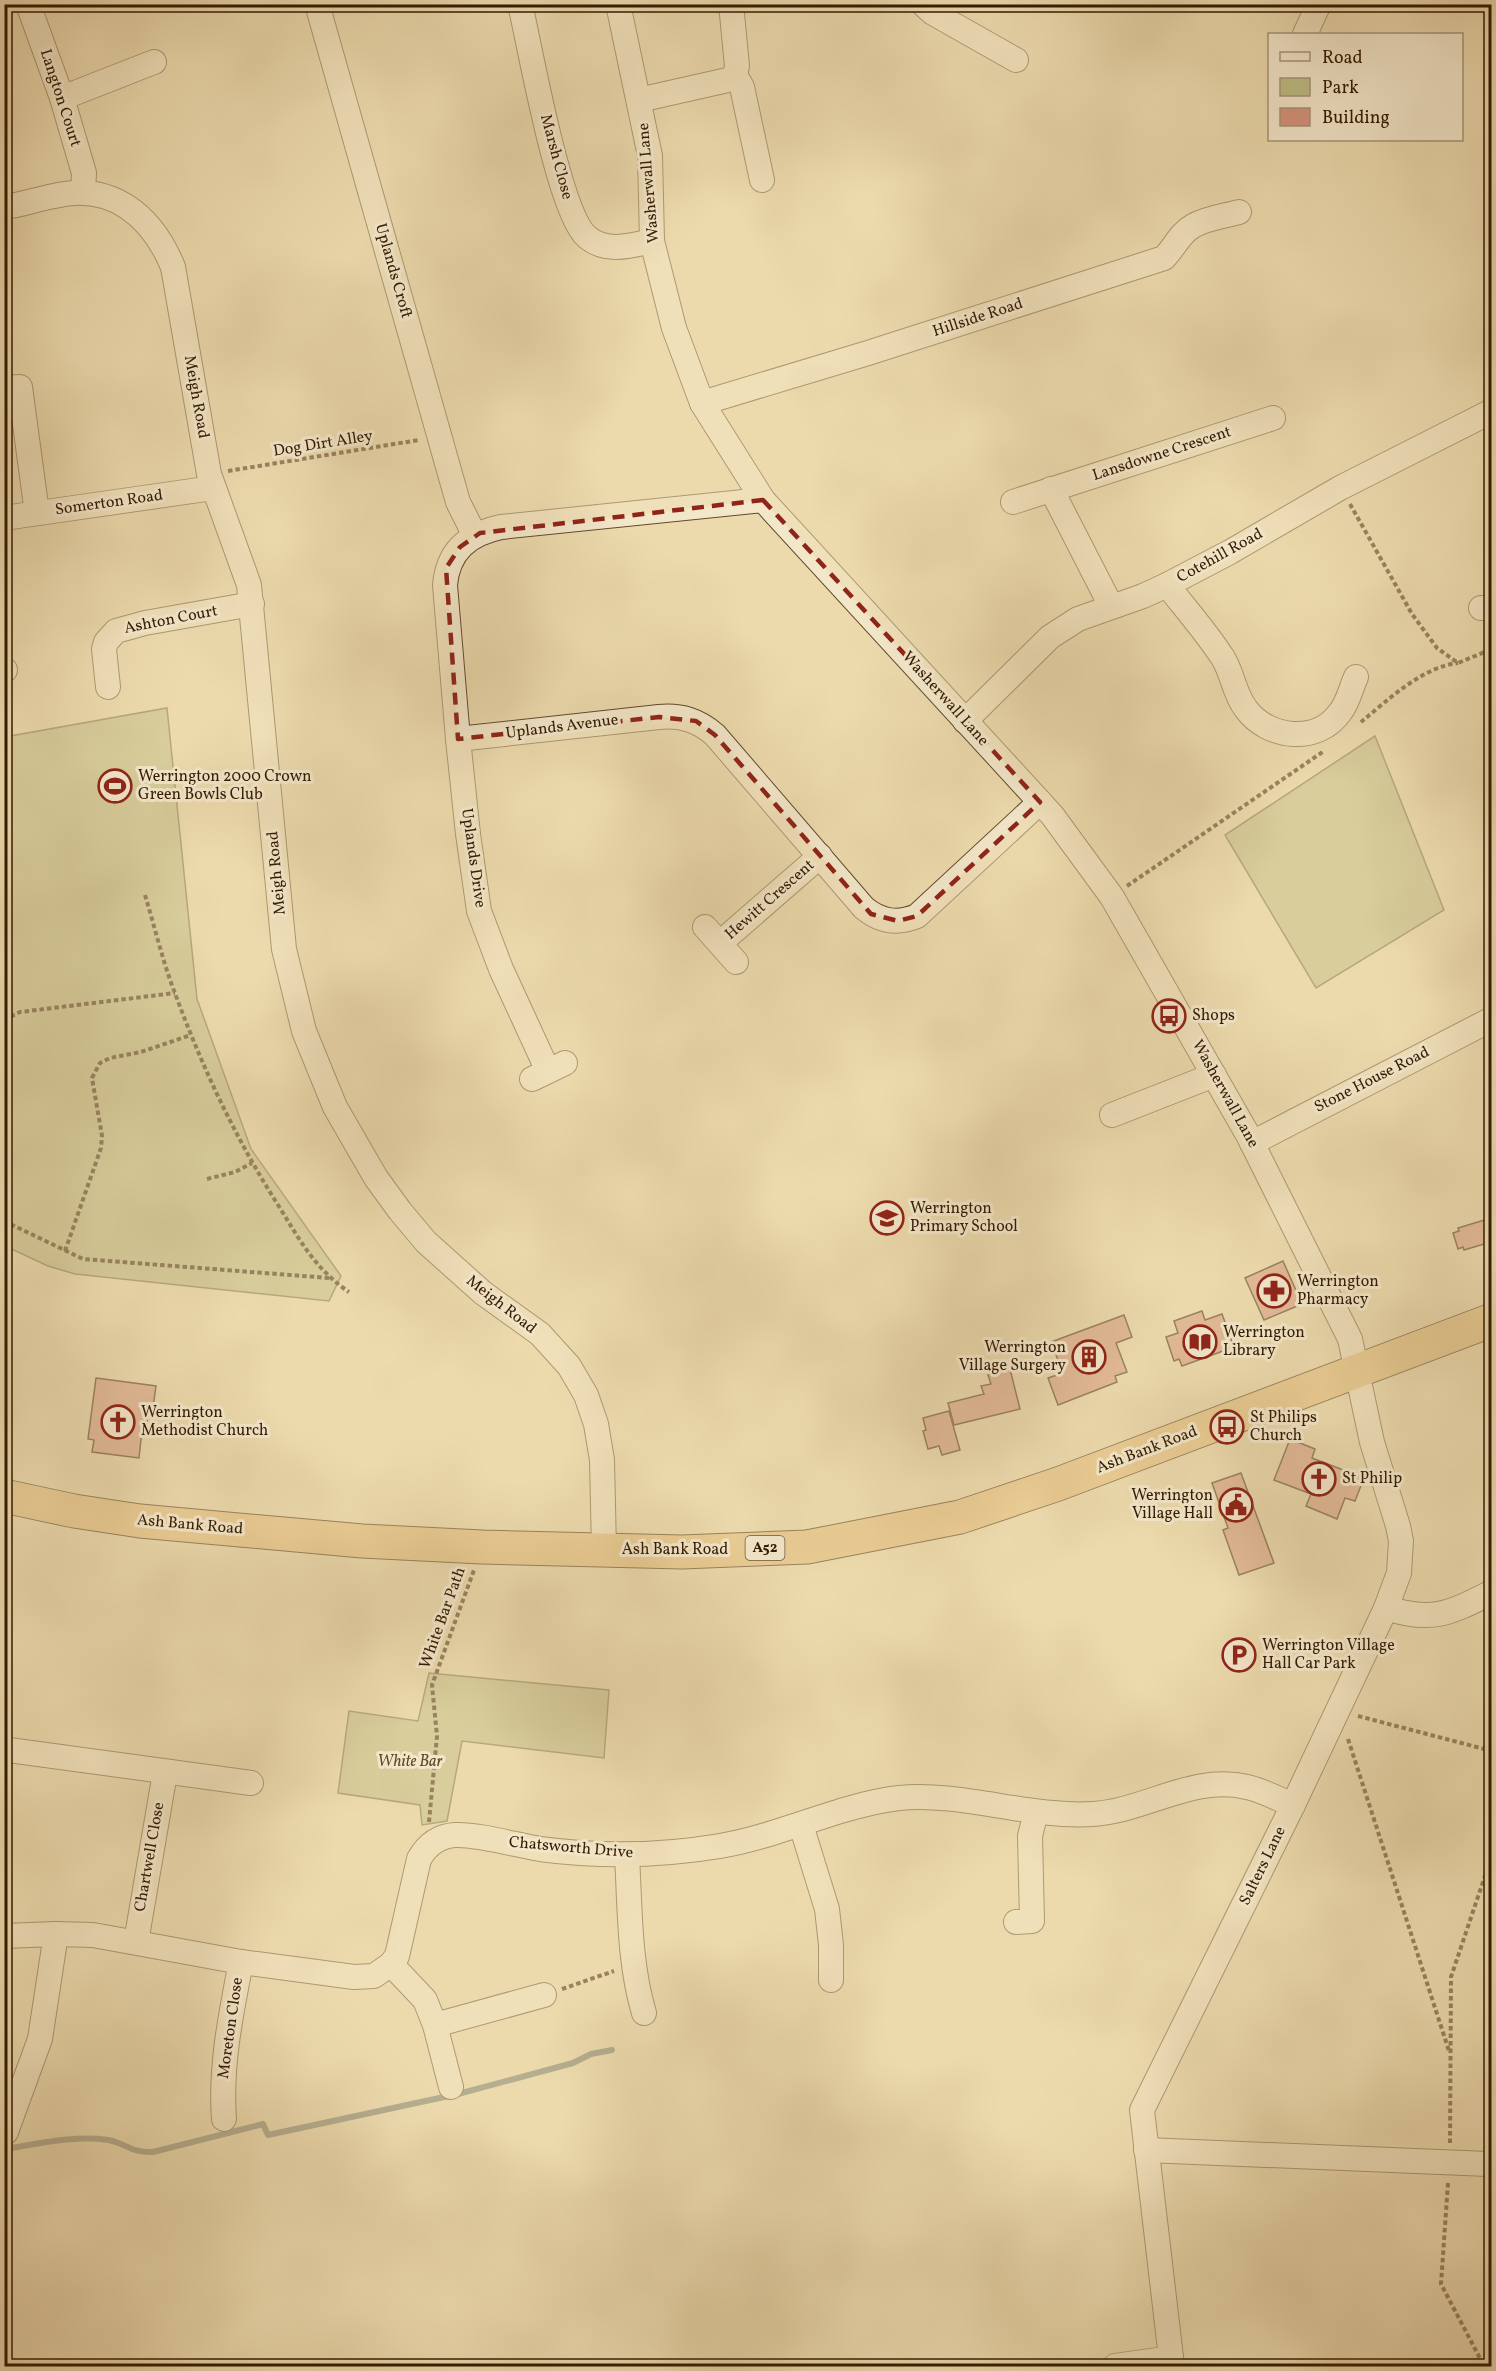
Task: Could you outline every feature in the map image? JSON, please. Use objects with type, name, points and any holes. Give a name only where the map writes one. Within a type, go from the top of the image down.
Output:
[{"type":"highway","name":"Ash Bank Road","points":[[4,1496],[74,1511],[140,1521],[362,1541],[482,1547],[682,1552],[807,1546],[867,1537],[960,1517],[1058,1484],[1491,1320]]},
{"type":"street","name":"Langton Court","points":[[28,4],[62,98],[84,173],[83,192]]},
{"type":"street","name":"Uplands Croft","points":[[318,4],[341,95],[458,502],[475,536]]},
{"type":"street","name":"Marsh Close","points":[[520,4],[552,148],[573,220],[587,238],[606,246],[626,247],[652,241]]},
{"type":"street","name":"Washerwall Lane","points":[[618,4],[650,156],[652,241],[674,328],[702,403],[764,500],[1052,815],[1112,897],[1252,1143],[1350,1339],[1357,1371]]},
{"type":"street","points":[[639,100],[727,81],[735,75],[737,66],[731,4]]},
{"type":"street","points":[[923,4],[933,13],[1016,60]]},
{"type":"street","points":[[1305,33],[1319,4]]},
{"type":"street","points":[[62,98],[154,62]]},
{"type":"street","points":[[735,75],[742,87],[762,180]]},
{"type":"street","name":"Meigh Road","points":[[4,207],[24,205],[56,195],[83,192],[105,195],[129,208],[151,228],[173,267],[211,481],[249,585],[284,949],[295,1000],[318,1070],[335,1107],[370,1169],[426,1242],[483,1293],[540,1334],[569,1366],[586,1395],[596,1424],[602,1460],[604,1550]]},
{"type":"street","name":"Hillside Road","points":[[702,403],[868,353],[1164,258],[1179,238],[1192,226],[1239,212]]},
{"type":"street","points":[[4,388],[20,387],[37,513]]},
{"type":"street","name":"Cotehill Road","points":[[965,721],[1050,637],[1078,619],[1167,585],[1230,552],[1340,488],[1491,411]]},
{"type":"street","name":"Lansdowne Crescent","points":[[1013,502],[1273,418]]},
{"type":"street","name":"Somerton Road","points":[[4,518],[211,481]]},
{"type":"street","points":[[1051,489],[1111,606]]},
{"type":"street","points":[[458,739],[445,585],[446,568],[460,547],[475,536],[501,527],[764,500]]},
{"type":"street","points":[[1167,585],[1224,659],[1243,706],[1261,725],[1292,735],[1316,730],[1326,725],[1342,711],[1356,691]]},
{"type":"street","name":"Ashton Court","points":[[108,687],[104,649],[106,642],[116,631],[145,623],[252,604]]},
{"type":"street","name":"Uplands Avenue","points":[[458,739],[659,717],[684,717],[715,735],[871,914],[887,921],[908,920],[918,916],[1040,802]]},
{"type":"street","name":"Uplands Drive","points":[[458,739],[479,911],[501,969],[548,1071]]},
{"type":"street","name":"Hewitt Crescent","points":[[736,962],[713,935],[820,856]]},
{"type":"street","name":"Stone House Road","points":[[1252,1143],[1491,1018]]},
{"type":"street","points":[[1112,1114],[1214,1075]]},
{"type":"street","name":"Salters Lane","points":[[1172,2362],[1142,2110],[1339,1711],[1386,1608],[1399,1573],[1401,1542],[1398,1526],[1372,1442],[1357,1371]]},
{"type":"street","points":[[1386,1608],[1418,1616],[1443,1614],[1491,1592]]},
{"type":"street","points":[[9,1750],[251,1784]]},
{"type":"street","name":"Chartwell Close","points":[[136,1942],[165,1773]]},
{"type":"street","name":"Chatsworth Drive","points":[[436,1840],[463,1835],[542,1849],[627,1856],[721,1846],[899,1798],[950,1798],[1036,1812],[1093,1814],[1123,1810],[1191,1788],[1228,1784],[1248,1787],[1293,1805]]},
{"type":"street","points":[[1016,1922],[1032,1921],[1030,1836],[1036,1812]]},
{"type":"street","points":[[801,1825],[827,1909],[831,1945],[831,1980]]},
{"type":"street","points":[[4,1936],[93,1935],[240,1962],[354,1977],[374,1976],[391,1964],[400,1947],[419,1859],[436,1840]]},
{"type":"street","points":[[627,1856],[634,1964],[634,2004]]},
{"type":"street","points":[[18,2121],[40,2039],[56,1934]]},
{"type":"street","name":"Moreton Close","points":[[224,2119],[213,2096],[240,1962]]},
{"type":"street","points":[[391,1964],[424,2000],[435,2025],[441,2073]]},
{"type":"street","points":[[435,2025],[544,1995]]},
{"type":"street","points":[[1146,2150],[1488,2164]]},
{"type":"street","points":[[1115,2367],[1172,2362]]},
{"type":"path","name":"Dog Dirt Alley","points":[[211,481],[440,435]]},
{"type":"path","points":[[1340,488],[1412,614],[1437,648],[1458,663]]},
{"type":"path","points":[[1355,727],[1387,698],[1443,665],[1458,663],[1491,649]]},
{"type":"path","points":[[1112,897],[1330,747]]},
{"type":"path","points":[[145,895],[175,993],[216,1093],[252,1163],[313,1260],[329,1278],[349,1292]]},
{"type":"path","points":[[4,1020],[20,1012],[175,993]]},
{"type":"path","points":[[65,1251],[101,1148],[102,1136],[92,1078],[95,1070],[100,1063],[110,1058],[141,1052],[191,1035]]},
{"type":"path","points":[[4,1080],[8,1097],[4,1109]]},
{"type":"path","points":[[207,1179],[235,1172],[252,1163]]},
{"type":"path","points":[[4,1221],[82,1259],[329,1278]]},
{"type":"path","name":"White Bar Path","points":[[436,1840],[429,1826],[437,1736],[432,1685],[482,1547]]},
{"type":"path","points":[[1339,1711],[1491,1751]]},
{"type":"path","points":[[1339,1711],[1450,2055]]},
{"type":"path","points":[[1484,2367],[1441,2284],[1450,2163],[1451,1977],[1491,1855]]},
{"type":"path","points":[[544,1995],[634,1964]]},
{"type":"highlighted area","points":[[763,500],[1040,802],[917,916],[898,921],[871,914],[715,735],[696,721],[659,717],[458,739],[446,568],[460,547],[480,533]]},
{"type":"green space","points":[[167,708],[197,999],[251,1149],[341,1276],[329,1301],[75,1274],[48,1266],[5,1246],[5,737]]},
{"type":"green space","points":[[1375,736],[1444,910],[1316,988],[1225,835]]},
{"type":"green space","name":"White Bar","points":[[429,1673],[609,1690],[604,1758],[462,1741],[447,1821],[422,1825],[420,1805],[338,1793],[349,1711],[418,1721]]},
{"type":"building","points":[[1491,1218],[1491,1242],[1464,1250],[1463,1247],[1458,1249],[1453,1233],[1459,1231],[1458,1228]]},
{"type":"building","name":"Werrington Pharmacy","points":[[1283,1261],[1302,1304],[1264,1320],[1245,1278]]},
{"type":"building","name":"Werrington Library","points":[[1202,1311],[1205,1320],[1222,1314],[1234,1347],[1182,1366],[1179,1359],[1174,1361],[1166,1337],[1178,1333],[1174,1321]]},
{"type":"building","name":"Werrington Village Surgery","points":[[1124,1315],[1132,1337],[1116,1343],[1127,1372],[1115,1376],[1117,1382],[1058,1405],[1048,1378],[1063,1373],[1051,1342]]},
{"type":"building","points":[[1010,1369],[1020,1409],[954,1425],[948,1403],[984,1394],[981,1386],[991,1384],[988,1375]]},
{"type":"building","name":"Werrington Methodist Church","points":[[96,1378],[156,1386],[152,1415],[148,1414],[146,1430],[142,1430],[139,1458],[92,1452],[94,1440],[88,1439]]},
{"type":"building","points":[[949,1411],[960,1450],[942,1455],[939,1446],[928,1449],[923,1431],[926,1430],[923,1418]]},
{"type":"building","name":"St Philip","points":[[1290,1439],[1315,1449],[1312,1458],[1364,1478],[1355,1501],[1345,1498],[1337,1519],[1306,1506],[1311,1494],[1274,1480]]},
{"type":"building","name":"Werrington Village Hall","points":[[1241,1473],[1274,1563],[1239,1575],[1223,1530],[1228,1528],[1212,1483]]},
{"type":"waterway","points":[[4,2149],[56,2141],[95,2139],[114,2141],[139,2151],[153,2152],[263,2124],[268,2135],[458,2094],[573,2063],[591,2054],[612,2050]]},
{"type":"place","name":"Werrington 2000 Crown Green Bowls Club","points":[[115,786]]},
{"type":"place","name":"Shops","points":[[1169,1016]]},
{"type":"place","name":"Werrington Primary School","points":[[887,1218]]},
{"type":"place","name":"Werrington Pharmacy","points":[[1274,1291]]},
{"type":"place","name":"Werrington Library","points":[[1200,1342]]},
{"type":"place","name":"Werrington Village Surgery","points":[[1089,1357]]},
{"type":"place","name":"Werrington Methodist Church","points":[[118,1422]]},
{"type":"place","name":"St Philips Church","points":[[1227,1427]]},
{"type":"place","name":"St Philip","points":[[1319,1479]]},
{"type":"place","name":"Werrington Village Hall","points":[[1236,1505]]},
{"type":"place","name":"Werrington Village Hall Car Park","points":[[1239,1655]]}]
